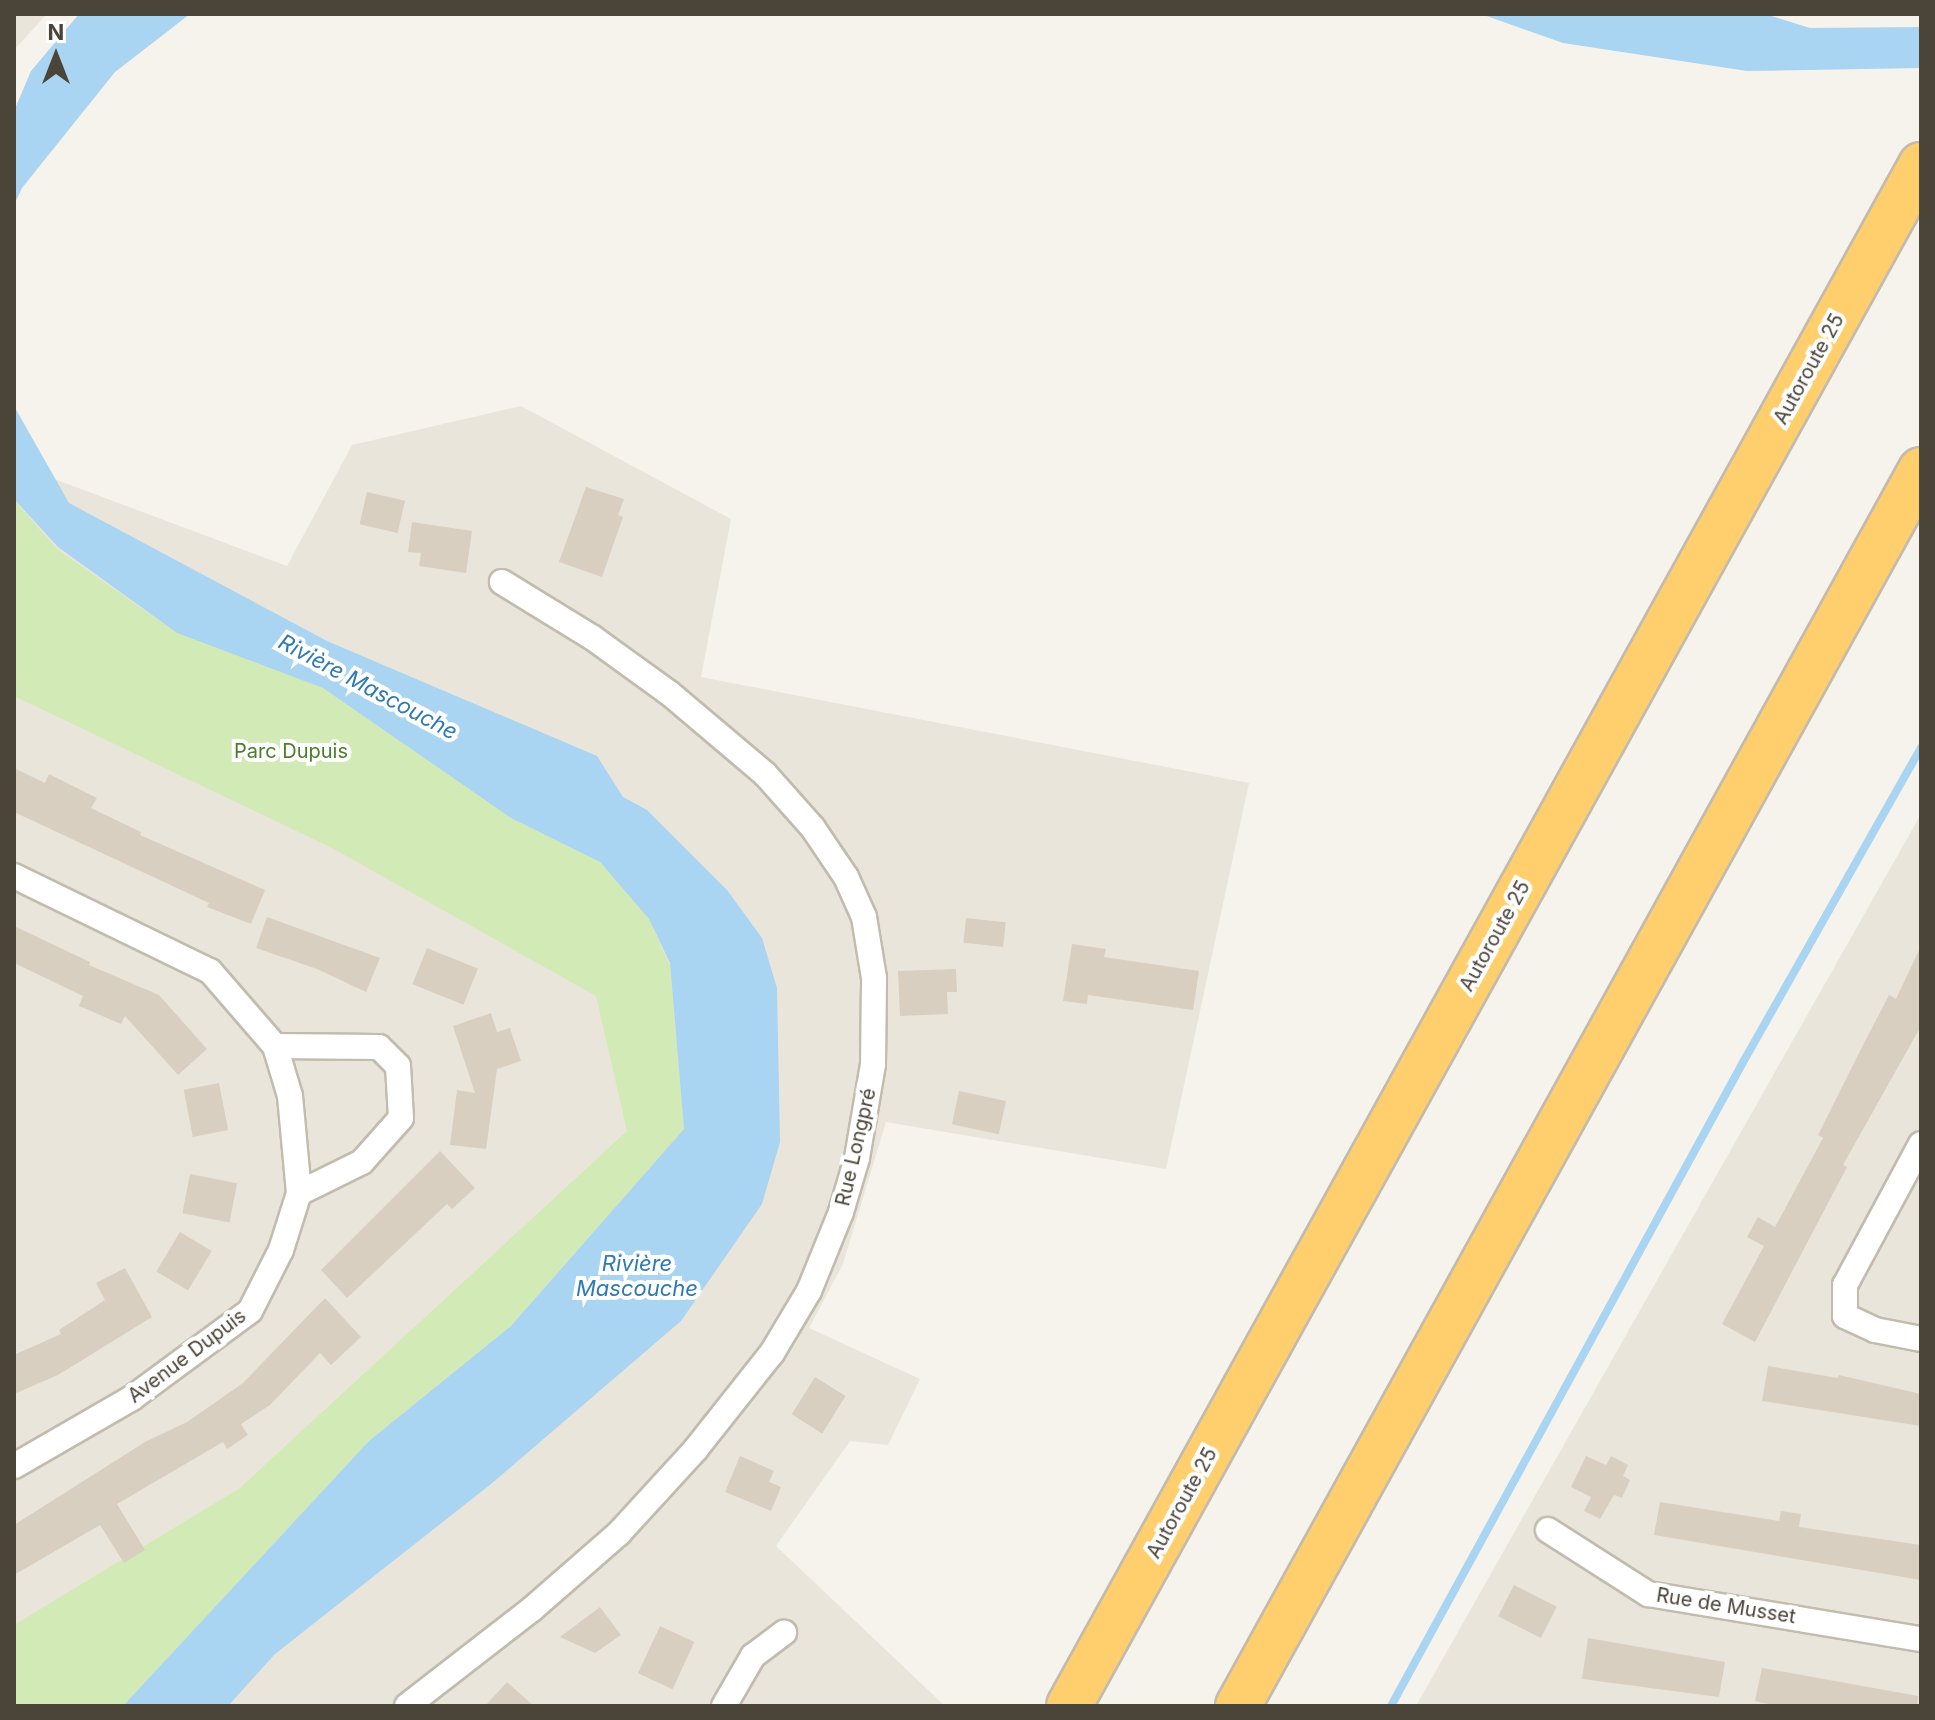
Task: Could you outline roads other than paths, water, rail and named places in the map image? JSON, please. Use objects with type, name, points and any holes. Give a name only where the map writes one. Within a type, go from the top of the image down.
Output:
[{"type":"highway","name":"Autoroute 25","points":[[1069,1706],[1921,165]]},
{"type":"highway","points":[[1238,1706],[1921,470]]},
{"type":"street","name":"Rue Longpré","points":[[407,1706],[532,1609],[619,1533],[695,1450],[772,1353],[809,1291],[841,1212],[857,1158],[873,1064],[874,978],[864,917],[846,877],[819,835],[765,774],[669,693],[593,638],[502,582]]},
{"type":"street","name":"Avenue Dupuis","points":[[14,876],[210,971],[275,1046],[290,1096],[299,1193],[281,1250],[250,1311],[132,1398],[14,1466]]},
{"type":"street","points":[[275,1046],[379,1047],[398,1066],[401,1118],[362,1162],[299,1193]]},
{"type":"street","points":[[1921,1144],[1845,1285],[1845,1316],[1875,1330],[1921,1339]]},
{"type":"street","name":"Rue de Musset","points":[[1548,1530],[1648,1594],[1921,1639]]},
{"type":"street","points":[[724,1706],[753,1656],[784,1633]]},
{"type":"water","points":[[79,14],[190,14],[115,72],[22,188],[14,205],[14,111],[31,71]]},
{"type":"water","points":[[1481,14],[1765,14],[1810,28],[1921,27],[1921,68],[1747,71],[1563,43]]},
{"type":"water","name":"Rivière Mascouche","points":[[14,406],[69,503],[327,641],[597,756],[623,797],[647,810],[727,890],[762,938],[777,988],[780,1142],[762,1204],[681,1321],[491,1484],[275,1654],[228,1706],[123,1706],[369,1441],[511,1326],[684,1129],[670,963],[649,919],[600,862],[511,818],[323,688],[177,633],[58,547],[14,499]]},
{"type":"waterway","points":[[1391,1706],[1742,1064],[1921,747]]},
{"type":"park label","name":"Parc Dupuis","points":[[291,751]]}]
